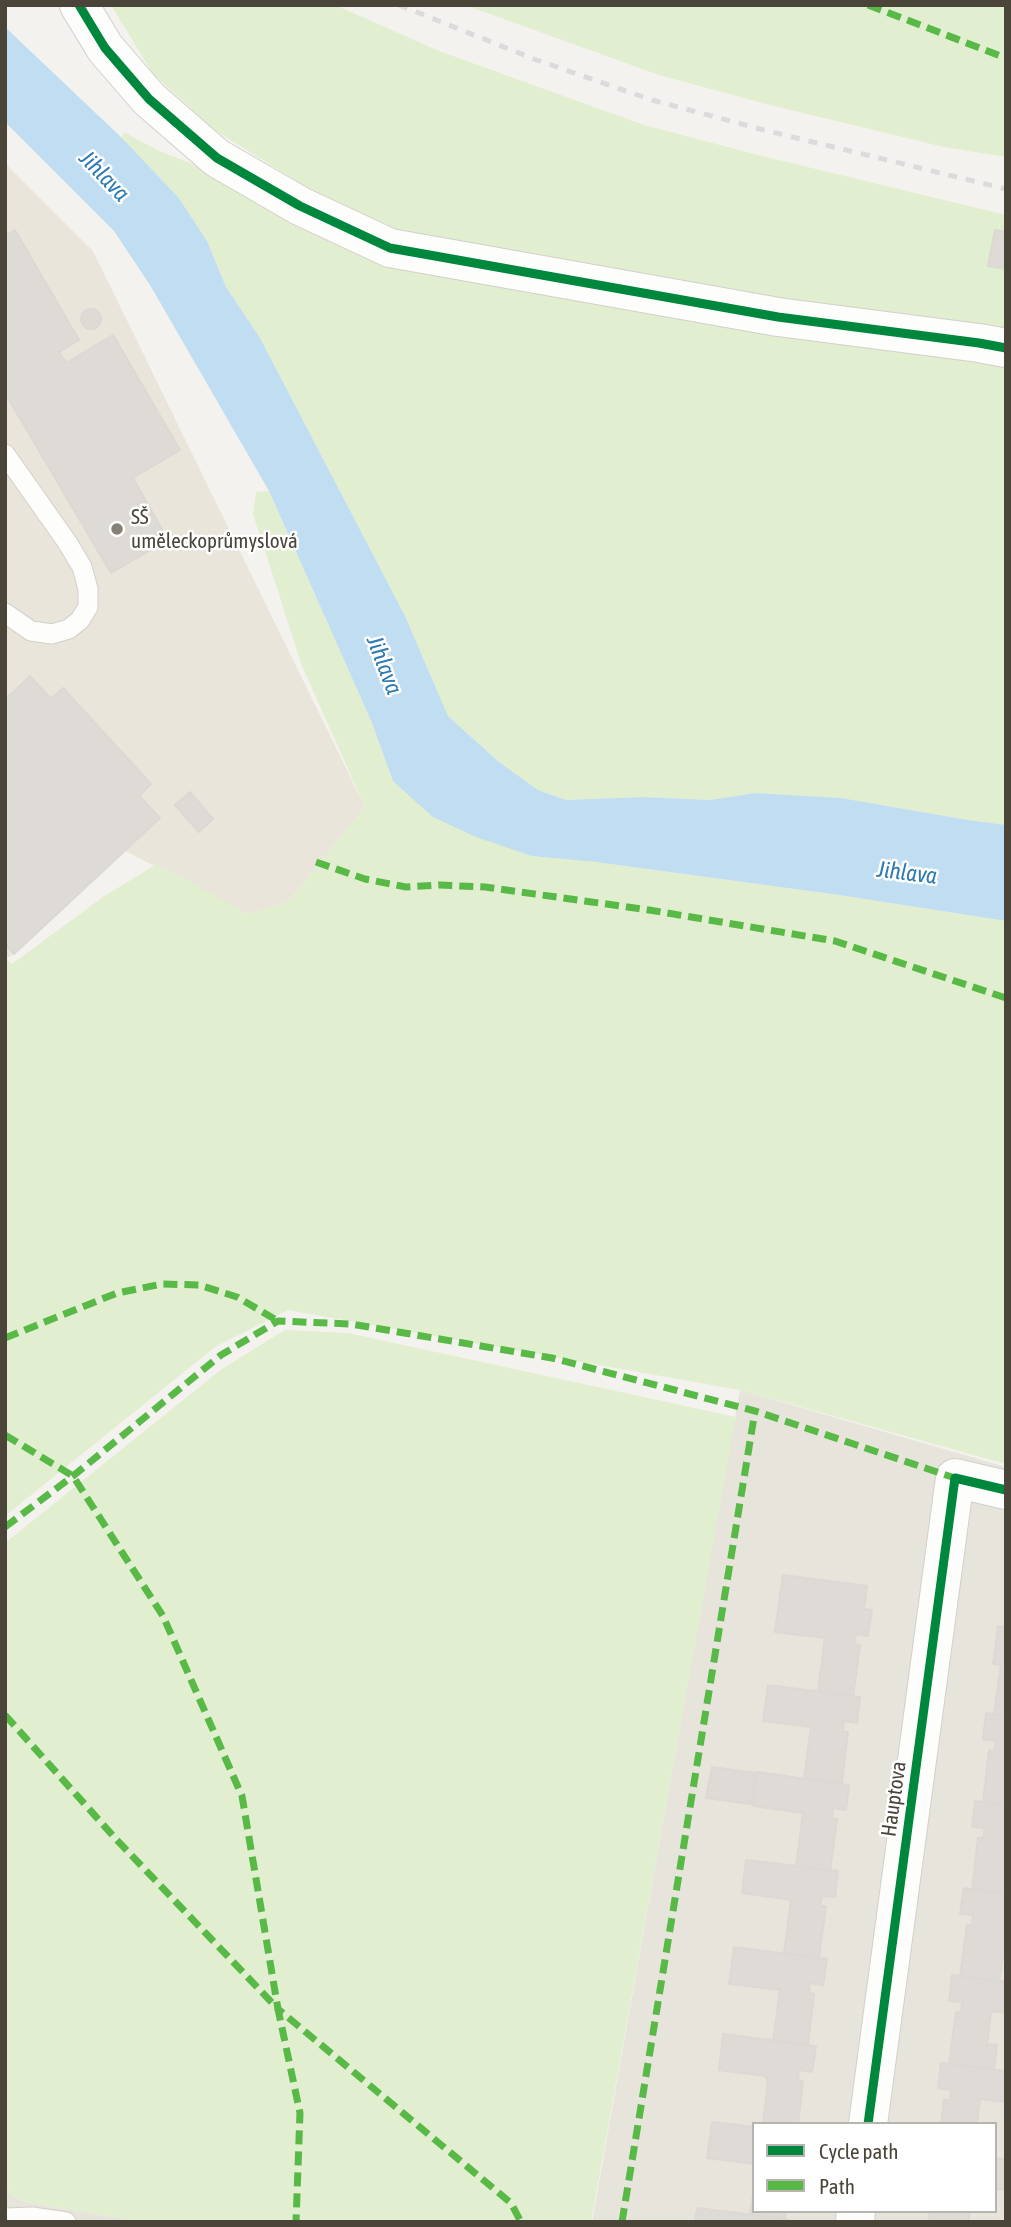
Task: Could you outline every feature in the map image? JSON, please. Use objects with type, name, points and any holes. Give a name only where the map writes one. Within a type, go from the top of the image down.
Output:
[{"type":"street","points":[[79,5],[105,48],[149,99],[217,158],[300,206],[390,247],[778,317],[1006,348]]},
{"type":"street","name":"Hauptova","points":[[868,2122],[955,1478],[1006,1490]]},
{"type":"lane","points":[[5,454],[82,567],[88,589],[88,607],[80,620],[69,629],[52,634],[31,631],[5,613]]},
{"type":"lane","points":[[5,2218],[32,2217],[66,2222]]},
{"type":"shaded area","name":"SŠ uměleckoprůmyslová","points":[[5,163],[93,251],[365,807],[288,902],[249,914],[125,851],[14,954],[5,959]]},
{"type":"shaded area","points":[[740,1390],[1006,1467],[1006,2222],[592,2222]]},
{"type":"shaded area","points":[[5,2157],[9,2194],[25,2202],[145,2222],[5,2222]]},
{"type":"green space","points":[[111,5],[335,5],[439,51],[644,125],[1006,215],[1006,337],[374,229],[216,131],[153,74]]},
{"type":"green space","points":[[465,5],[1006,5],[1006,157],[944,147],[659,75]]},
{"type":"green space","points":[[124,132],[157,150],[225,177],[275,205],[1006,364],[1006,825],[841,798],[756,793],[710,800],[643,797],[566,800],[538,790],[499,762],[448,716],[405,616],[260,338],[226,287],[207,241],[178,197],[122,138]]},
{"type":"green space","points":[[269,491],[372,723],[393,781],[532,856],[596,862],[839,895],[1006,921],[1006,1464],[740,1390],[288,1310],[215,1347],[5,1516],[5,958],[12,964],[103,897],[157,864],[249,914],[288,902],[365,807],[302,666],[253,514],[256,492]]},
{"type":"green space","points":[[285,1330],[348,1333],[736,1417],[591,2222],[145,2222],[25,2202],[9,2194],[5,2157],[5,1543],[222,1369]]},
{"type":"water","name":"Jihlava","points":[[5,27],[122,138],[178,197],[207,241],[226,287],[260,338],[405,616],[448,716],[499,762],[538,790],[566,800],[643,797],[710,800],[756,793],[841,798],[1006,825],[1006,921],[839,895],[596,862],[532,856],[476,837],[433,817],[393,781],[372,723],[269,491],[150,285],[114,231],[5,122]]},
{"type":"building","points":[[15,230],[79,340],[59,352],[66,363],[113,335],[180,450],[133,478],[168,540],[111,573],[5,393],[5,236]]},
{"type":"building","points":[[995,230],[1006,232],[1006,269],[988,266]]},
{"type":"building","points":[[91,309],[98,312],[101,319],[98,326],[91,329],[84,326],[81,319],[84,312]]},
{"type":"building","points":[[30,676],[51,699],[63,688],[151,784],[139,796],[160,818],[14,954],[5,944],[5,700]]},
{"type":"building","points":[[190,792],[213,819],[199,832],[175,805]]},
{"type":"building","points":[[783,1575],[867,1586],[864,1609],[872,1610],[868,1636],[856,1634],[855,1644],[860,1645],[853,1696],[818,1692],[825,1638],[775,1632]]},
{"type":"building","points":[[998,1626],[1006,1627],[1006,1716],[994,1714],[1001,1665],[993,1664]]},
{"type":"building","points":[[768,1685],[860,1697],[857,1723],[844,1721],[843,1732],[848,1732],[842,1783],[804,1779],[811,1727],[763,1721]]},
{"type":"building","points":[[986,1713],[1006,1716],[1006,1805],[983,1802],[989,1750],[994,1751],[996,1741],[983,1739]]},
{"type":"building","points":[[712,1767],[755,1773],[751,1804],[706,1798]]},
{"type":"building","points":[[757,1772],[849,1785],[846,1810],[833,1808],[832,1819],[837,1819],[830,1871],[796,1866],[803,1813],[753,1806]]},
{"type":"building","points":[[975,1801],[1006,1805],[1006,1894],[972,1889],[978,1838],[983,1838],[985,1828],[972,1827]]},
{"type":"building","points":[[746,1860],[838,1871],[835,1897],[822,1896],[820,1906],[826,1906],[819,1958],[784,1953],[791,1900],[742,1893]]},
{"type":"building","points":[[964,1888],[1006,1894],[1006,1934],[999,1982],[960,1976],[967,1925],[972,1926],[973,1915],[960,1914]]},
{"type":"building","points":[[734,1947],[827,1959],[823,1985],[810,1983],[809,1993],[814,1994],[808,2045],[773,2041],[780,1990],[729,1984]]},
{"type":"building","points":[[952,1975],[1006,1982],[1006,2013],[991,2011],[987,2044],[997,2045],[994,2069],[949,2064],[956,2012],[961,2013],[962,2002],[949,2001]]},
{"type":"building","points":[[723,2034],[816,2046],[812,2072],[799,2070],[798,2081],[803,2081],[798,2122],[763,2122],[768,2080],[765,2076],[719,2070]]},
{"type":"building","points":[[941,2063],[1006,2071],[1006,2102],[980,2099],[977,2122],[941,2122],[944,2100],[950,2100],[951,2090],[938,2088]]},
{"type":"building","points":[[712,2122],[752,2127],[752,2164],[707,2158]]},
{"type":"building","points":[[997,2158],[1006,2160],[1006,2190],[997,2189]]},
{"type":"building","points":[[752,2202],[752,2213],[786,2213],[785,2219],[750,2215]]},
{"type":"building","points":[[697,2208],[785,2219],[793,2222],[695,2222]]},
{"type":"building","points":[[930,2213],[970,2213],[968,2222],[928,2222]]},
{"type":"railway","points":[[399,5],[534,59],[652,100],[1006,189]]},
{"type":"marked path","points":[[868,5],[1006,58]]},
{"type":"marked path","points":[[316,862],[365,879],[406,887],[485,887],[649,910],[835,941],[1006,998]]},
{"type":"marked path","points":[[5,1338],[117,1293],[162,1284],[199,1285],[237,1297],[278,1321]]},
{"type":"marked path","points":[[5,1527],[73,1476],[221,1355],[278,1321],[351,1324],[552,1358],[755,1411],[955,1478]]},
{"type":"marked path","points":[[622,2222],[755,1411]]},
{"type":"marked path","points":[[5,1435],[73,1476],[163,1616],[242,1796],[278,2009],[511,2203],[521,2222]]},
{"type":"marked path","points":[[5,1715],[115,1838],[278,2009],[300,2113],[296,2222]]},
{"type":"cycle path","points":[[79,5],[105,48],[149,99],[217,158],[300,206],[390,248],[778,317],[1006,348]]},
{"type":"cycle path","points":[[868,2122],[955,1478],[1006,1490]]},
{"type":"place","name":"SŠ uměleckoprůmyslová","points":[[117,529]]}]
